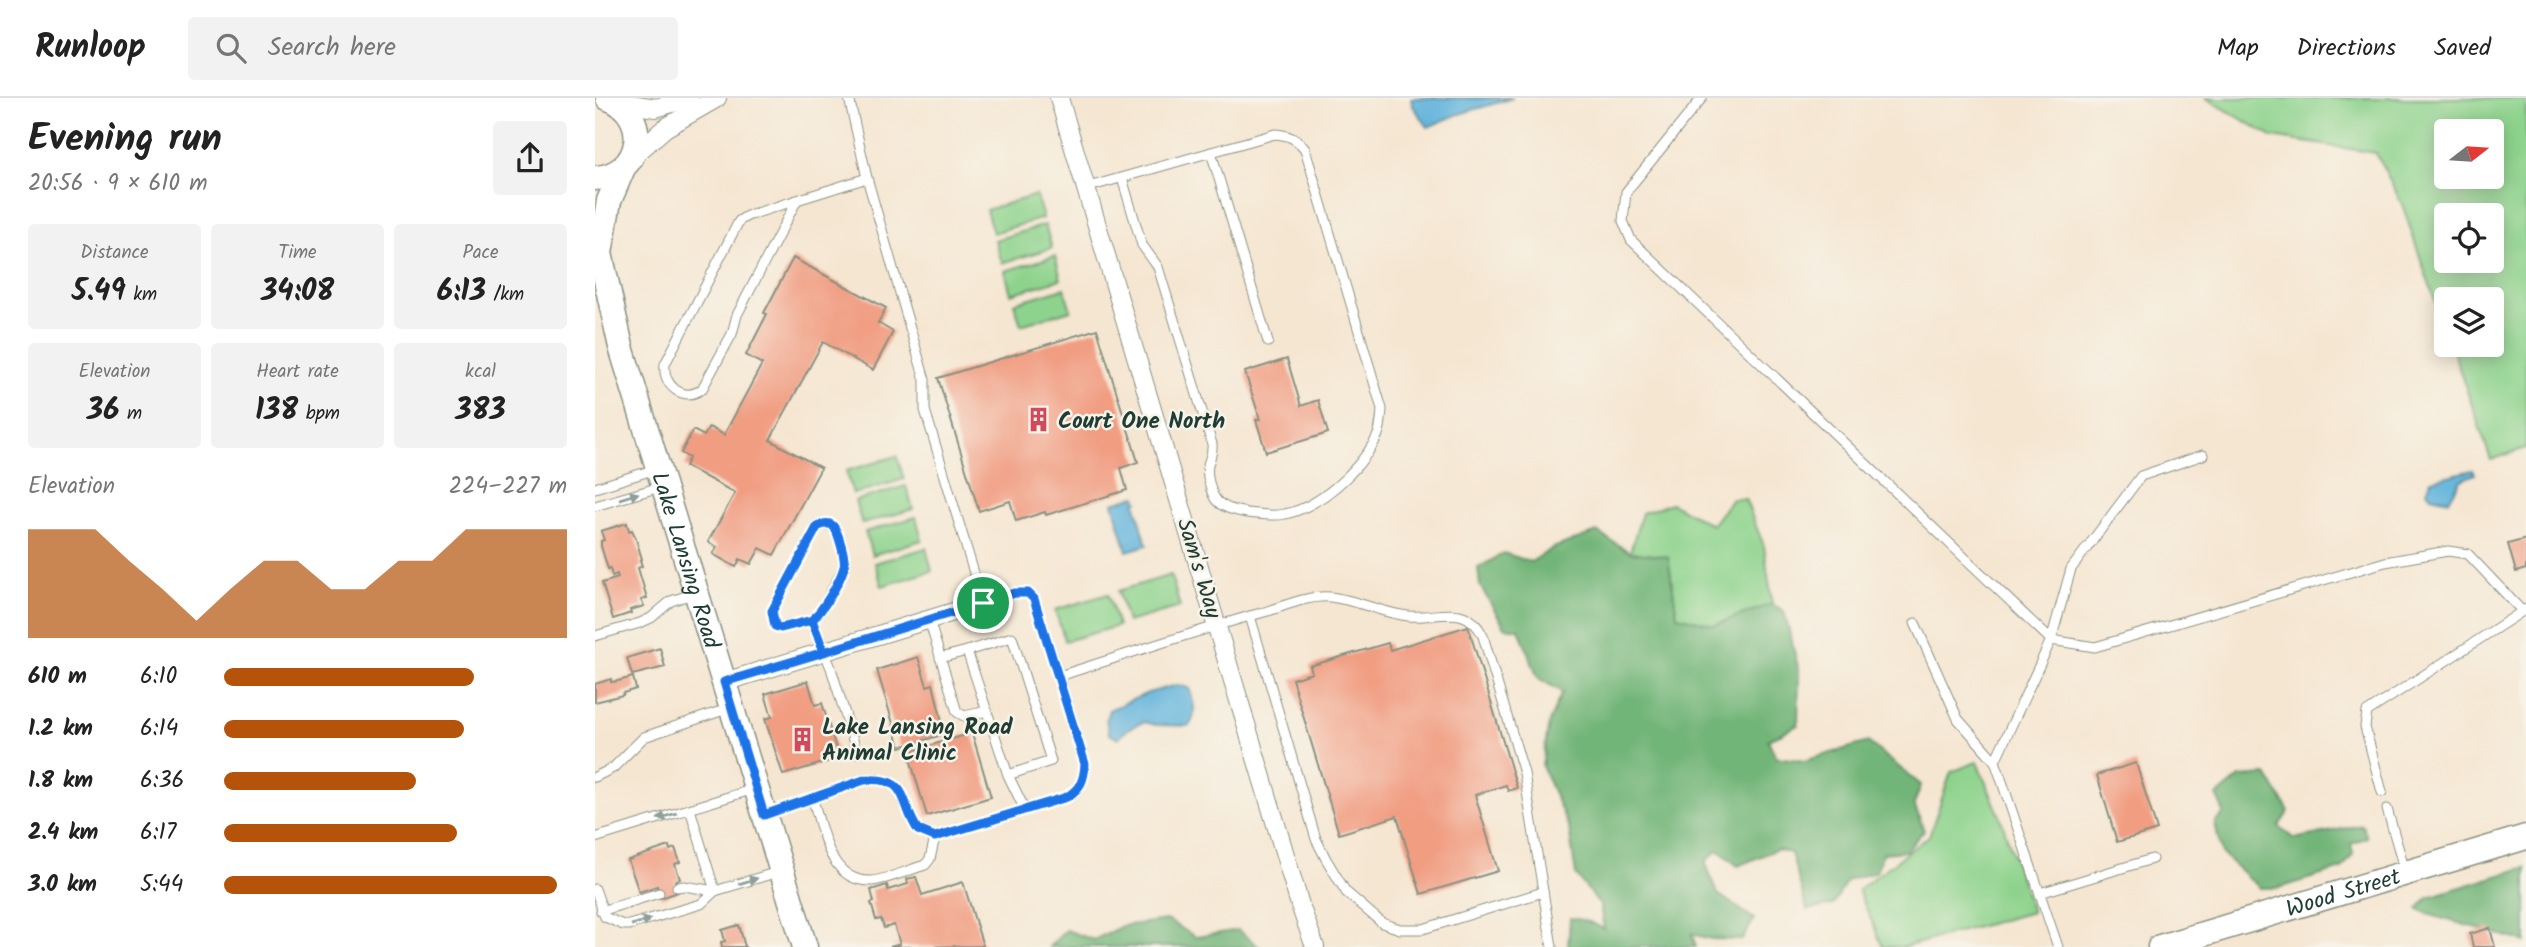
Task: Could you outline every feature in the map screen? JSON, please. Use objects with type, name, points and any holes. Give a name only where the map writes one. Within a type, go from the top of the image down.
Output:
[{"type":"main road","name":"Lake Lansing Road","points":[[611,99],[628,112],[635,125],[636,143],[609,201],[598,254],[616,328],[804,947]]},
{"type":"main road","points":[[595,178],[613,175],[628,162]]},
{"type":"main road","name":"Wood Street","points":[[2159,947],[2526,837]]},
{"type":"street","points":[[611,99],[656,108],[689,98]]},
{"type":"street","points":[[628,162],[665,128],[717,98]]},
{"type":"street","name":"Sam's Way","points":[[1059,98],[1300,905],[1315,947]]},
{"type":"street","points":[[724,682],[983,603]]},
{"type":"lane","points":[[764,815],[864,780],[888,782],[898,788],[905,797],[918,830],[935,837],[1067,797],[1078,790],[1084,778],[1085,764],[1034,599],[1028,593],[1015,593],[983,603],[925,410],[926,380],[867,178],[849,98]]},
{"type":"lane","points":[[1702,98],[1626,192],[1623,221],[1631,240],[2051,640],[2095,647],[2385,562],[2448,551],[2468,554],[2524,610],[2367,712],[2365,727],[2382,792]]},
{"type":"lane","points":[[1085,188],[1275,134],[1297,140],[1305,149],[1382,409],[1381,425],[1375,440],[1346,478],[1323,496],[1299,509],[1268,516],[1236,511],[1215,498],[1208,475],[1212,444],[1158,267],[1142,245],[1122,178]]},
{"type":"lane","points":[[1211,152],[1268,342]]},
{"type":"lane","points":[[797,200],[737,315],[731,334],[702,390],[685,394],[673,388],[667,377],[665,364],[739,222],[747,216],[797,200],[867,178]]},
{"type":"lane","points":[[1995,761],[2051,640],[2071,569],[2141,476],[2203,455]]},
{"type":"lane","points":[[595,488],[661,477]]},
{"type":"lane","points":[[595,506],[661,477]]},
{"type":"lane","points":[[823,523],[831,524],[835,528],[844,567],[820,613],[812,620],[781,628],[775,626],[772,611],[817,527],[823,523]]},
{"type":"lane","points":[[595,636],[640,623],[671,601],[696,593]]},
{"type":"lane","points":[[1059,676],[1312,598],[1329,597],[1406,616],[1458,614],[1469,617],[1477,624],[1483,636],[1524,773],[1552,947]]},
{"type":"lane","points":[[1249,616],[1316,839],[1346,892],[1383,923],[1409,930],[1423,929],[1543,892]]},
{"type":"lane","points":[[812,620],[857,753]]},
{"type":"lane","points":[[929,620],[957,712],[964,716],[987,711]]},
{"type":"lane","points":[[1915,623],[1958,719],[1995,761],[2058,947]]},
{"type":"lane","points":[[940,658],[1012,637],[1051,761],[1008,775]]},
{"type":"lane","points":[[967,651],[1008,775],[1025,810]]},
{"type":"lane","points":[[595,777],[613,768],[644,737],[732,708]]},
{"type":"lane","points":[[595,838],[756,789]]},
{"type":"lane","points":[[813,800],[832,858],[843,872],[862,880],[873,881],[925,865],[930,859],[935,837]]},
{"type":"lane","points":[[690,809],[715,891]]},
{"type":"lane","points":[[2387,809],[2406,873]]},
{"type":"lane","points":[[2040,893],[2152,859]]},
{"type":"lane","points":[[595,889],[605,916],[623,925],[629,925],[701,904],[715,891],[781,871]]},
{"type":"lane","points":[[677,887],[715,891]]},
{"type":"lane","points":[[601,911],[659,893]]},
{"type":"green space","points":[[2206,98],[2526,98],[2526,448],[2491,460],[2455,357],[2504,357],[2504,287],[2434,287],[2434,298],[2402,204],[2376,153],[2272,137]]},
{"type":"green space","points":[[1036,195],[1043,218],[993,233],[986,210]]},
{"type":"green space","points":[[1045,225],[1052,248],[1002,263],[995,240]]},
{"type":"green space","points":[[1055,256],[1061,279],[1011,294],[1005,271]]},
{"type":"green space","points":[[1064,288],[1071,310],[1021,325],[1014,303]]},
{"type":"green space","points":[[897,456],[904,479],[853,494],[846,471]]},
{"type":"green space","points":[[906,486],[913,509],[862,524],[855,501]]},
{"type":"green space","points":[[1732,499],[1745,499],[1764,546],[1772,604],[1714,625],[1677,616],[1668,557],[1630,552],[1642,513],[1671,503],[1712,525]]},
{"type":"green space","points":[[916,517],[922,540],[872,555],[865,532]]},
{"type":"green space","points":[[1597,532],[1630,552],[1668,557],[1677,616],[1714,625],[1772,604],[1784,611],[1799,671],[1798,725],[1768,740],[1776,757],[1804,761],[1868,742],[1921,785],[1914,804],[1924,830],[1906,851],[1883,853],[1876,872],[1847,880],[1833,905],[1807,910],[1791,853],[1777,849],[1738,866],[1718,850],[1705,862],[1718,894],[1754,919],[1742,940],[1711,939],[1692,934],[1696,947],[1568,947],[1570,918],[1587,921],[1604,929],[1600,905],[1576,875],[1569,828],[1542,766],[1549,722],[1562,692],[1538,678],[1519,629],[1505,627],[1480,586],[1478,568],[1504,553],[1531,562],[1553,548]]},
{"type":"green space","points":[[926,548],[932,571],[882,586],[875,563]]},
{"type":"green space","points":[[1171,575],[1180,607],[1127,622],[1118,591]]},
{"type":"green space","points":[[1108,594],[1118,626],[1065,641],[1055,610]]},
{"type":"green space","points":[[1977,762],[2000,816],[2032,912],[1904,947],[1883,947],[1858,890],[1929,836],[1951,772]]},
{"type":"green space","points":[[2267,775],[2289,811],[2279,826],[2294,839],[2362,825],[2367,837],[2351,844],[2353,854],[2342,869],[2278,888],[2260,888],[2222,854],[2215,823],[2224,813],[2217,796],[2240,777]]},
{"type":"green space","points":[[2526,867],[2526,942],[2418,909],[2428,897]]},
{"type":"green space","points":[[1167,920],[1196,937],[1238,930],[1259,947],[1049,947],[1066,930],[1094,940],[1122,926]]},
{"type":"water","points":[[1411,98],[1513,98],[1456,115],[1428,127],[1413,106]]},
{"type":"water","points":[[2473,470],[2475,474],[2461,480],[2449,500],[2431,496],[2427,491],[2431,480]]},
{"type":"water","points":[[1136,496],[1138,501],[1135,502],[1147,545],[1127,551],[1113,503]]},
{"type":"water","points":[[1177,685],[1189,688],[1192,697],[1194,712],[1189,726],[1143,722],[1128,729],[1118,738],[1109,734],[1106,719],[1109,710],[1148,693]]},
{"type":"building","points":[[793,258],[886,308],[878,323],[893,332],[873,370],[823,342],[770,440],[821,468],[774,555],[760,548],[751,564],[740,559],[736,567],[713,554],[717,547],[708,542],[735,493],[685,466],[689,458],[681,453],[693,430],[704,436],[709,427],[724,435],[762,364],[746,355],[767,314],[764,313]]},
{"type":"building","name":"Court One North","points":[[1097,329],[1138,462],[1121,468],[1127,490],[1046,515],[1045,512],[1016,521],[1010,501],[979,511],[938,378]]},
{"type":"building","points":[[1287,359],[1301,406],[1318,400],[1328,433],[1266,452],[1256,420],[1260,419],[1245,372]]},
{"type":"building","points":[[627,523],[629,531],[632,530],[635,536],[642,559],[642,566],[638,568],[647,598],[641,600],[644,606],[613,619],[602,583],[618,578],[617,574],[612,576],[610,568],[608,569],[601,546],[601,541],[604,540],[601,531]]},
{"type":"building","points":[[2526,539],[2526,569],[2516,572],[2508,544]]},
{"type":"building","points":[[1468,626],[1517,788],[1508,791],[1506,785],[1475,795],[1498,871],[1421,894],[1397,816],[1339,834],[1292,679],[1312,673],[1310,666],[1388,643],[1390,650]]},
{"type":"building","points":[[660,648],[665,667],[632,675],[627,658]]},
{"type":"building","points":[[918,657],[927,686],[933,684],[945,734],[900,747],[877,670]]},
{"type":"building","points":[[633,677],[636,689],[595,702],[595,684]]},
{"type":"building","name":"Lake Lansing Road Animal Clinic","points":[[808,681],[815,705],[822,703],[839,758],[783,775],[765,719],[772,717],[765,694]]},
{"type":"building","points":[[972,733],[991,797],[927,816],[908,752]]},
{"type":"building","points":[[2136,763],[2157,830],[2117,842],[2097,775]]},
{"type":"building","points":[[669,846],[670,850],[675,848],[680,862],[675,864],[680,879],[675,881],[678,892],[661,898],[657,886],[639,892],[628,860]]},
{"type":"building","points":[[916,877],[922,895],[963,882],[983,946],[890,947],[900,944],[894,925],[884,928],[881,919],[876,920],[871,903],[874,902],[871,890],[887,885],[888,890],[908,884],[907,879]]},
{"type":"building","points":[[739,925],[745,947],[722,947],[721,942],[725,941],[722,930]]},
{"type":"building","points":[[2490,928],[2495,947],[2473,947],[2470,934]]},
{"type":"place","name":"Court One North","points":[[1038,420]]},
{"type":"place","name":"Lake Lansing Road Animal Clinic","points":[[802,739]]},
{"type":"route","points":[[983,603],[824,652],[812,620],[820,613],[844,567],[844,558],[835,528],[831,524],[823,523],[817,527],[772,611],[772,618],[775,626],[781,628],[812,620],[817,636],[824,652],[724,682],[764,815],[864,780],[876,779],[898,788],[905,797],[914,825],[918,830],[935,837],[1067,797],[1078,790],[1084,778],[1085,764],[1034,599],[1028,593],[1015,593],[983,603]]}]
